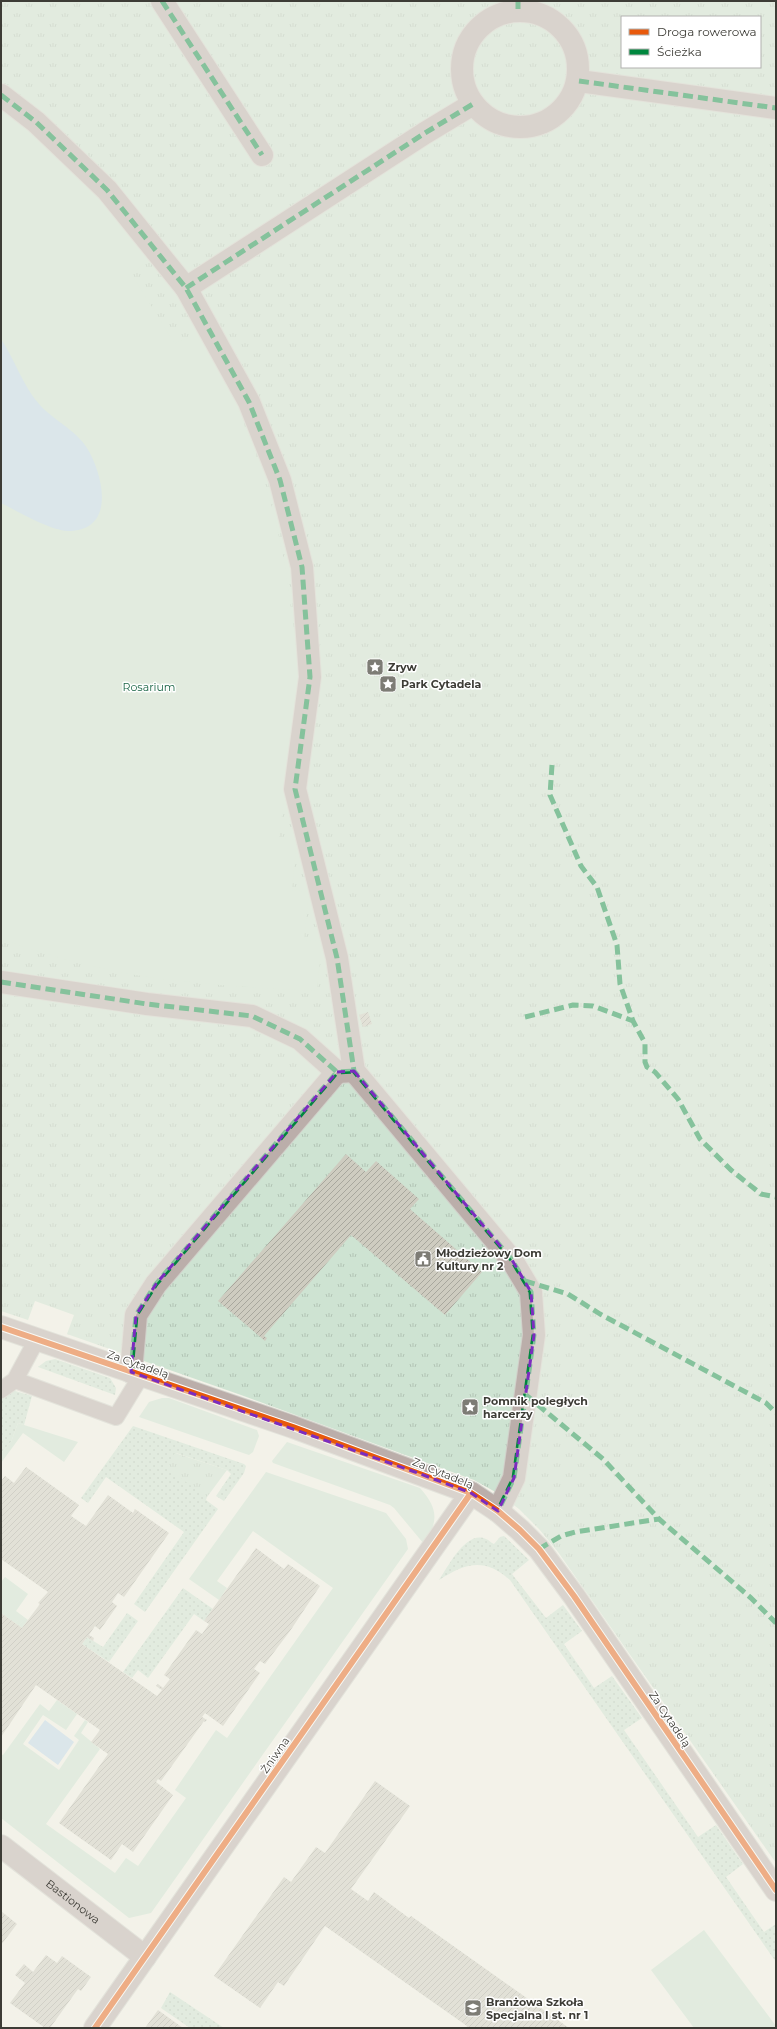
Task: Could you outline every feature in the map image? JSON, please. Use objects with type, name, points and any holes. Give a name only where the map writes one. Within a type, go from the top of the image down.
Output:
[{"type":"street","points":[[162,1],[262,156]]},
{"type":"street","points":[[518,9],[552,19],[575,46],[579,81],[563,110],[533,127],[500,125],[473,104],[461,75],[467,43],[488,19],[518,9]]},
{"type":"street","points":[[579,81],[776,108]]},
{"type":"street","points":[[1,95],[36,122],[107,190],[186,288],[249,402],[280,480],[302,567],[310,677],[295,789],[337,958],[345,1072],[156,1284],[136,1315],[136,1374]]},
{"type":"street","points":[[186,288],[425,133],[473,104]]},
{"type":"street","points":[[1,982],[147,1004],[252,1016],[300,1039],[345,1072],[512,1260],[531,1292],[534,1335],[514,1478],[498,1511]]},
{"type":"street","name":"Za Cytadelą","points":[[1,1327],[293,1427],[471,1493],[498,1511],[539,1549],[574,1596],[776,1890]]},
{"type":"street","name":"Żniwna","points":[[95,2028],[471,1493]]},
{"type":"street","name":"Bastionowa","points":[[1,1846],[145,1957]]},
{"type":"lane","points":[[1,1390],[15,1380],[37,1339]]},
{"type":"lane","points":[[15,1380],[116,1417],[136,1374]]},
{"type":"highlighted area","points":[[354,1071],[512,1260],[531,1292],[534,1335],[514,1478],[498,1511],[471,1493],[131,1372],[136,1315],[156,1284],[337,1072]]},
{"type":"green space","name":"Park Cytadela","points":[[1,1],[776,1],[776,1863],[558,1552],[539,1529],[519,1509],[499,1494],[474,1480],[241,1395],[67,1334],[74,1315],[35,1301],[28,1320],[1,1311]]},
{"type":"green space","name":"Rosarium","points":[[1,109],[39,138],[108,206],[142,246],[145,254],[144,263],[132,275],[175,344],[184,339],[196,338],[208,347],[237,406],[258,462],[274,514],[285,565],[297,653],[297,696],[279,838],[297,840],[292,890],[309,892],[304,940],[322,941],[317,991],[211,984],[129,974],[73,961],[1,939]]},
{"type":"green space","points":[[55,1359],[110,1378],[116,1388],[115,1395],[38,1367],[46,1361]]},
{"type":"green space","points":[[12,1390],[32,1396],[24,1425],[18,1423],[11,1442],[1,1453],[1,1399]]},
{"type":"green space","points":[[162,1398],[169,1398],[257,1430],[259,1436],[253,1452],[249,1455],[139,1417],[149,1402]]},
{"type":"green space","points":[[18,1423],[78,1442],[64,1462],[23,1433],[1,1463],[1,1453],[11,1442]]},
{"type":"green space","points":[[133,1426],[244,1464],[246,1466],[244,1473],[224,1501],[216,1496],[231,1474],[227,1470],[176,1453],[207,1497],[206,1500],[218,1509],[145,1612],[134,1604],[184,1532],[106,1477],[88,1503],[81,1498]]},
{"type":"green space","points":[[287,1442],[420,1488],[430,1502],[434,1515],[432,1528],[424,1544],[390,1505],[273,1463],[272,1461]]},
{"type":"green space","points":[[175,1453],[227,1470],[207,1497],[165,1467]]},
{"type":"green space","points":[[266,1472],[386,1513],[406,1539],[408,1549],[151,1913],[129,1918],[1,1818],[1,1754],[3,1755],[40,1704],[49,1711],[57,1700],[77,1714],[66,1730],[43,1715],[23,1744],[59,1770],[79,1740],[74,1736],[85,1720],[88,1722],[81,1733],[100,1749],[46,1824],[115,1873],[126,1858],[138,1866],[186,1798],[175,1790],[216,1730],[227,1738],[333,1588],[253,1531],[217,1581],[227,1588],[219,1600],[189,1579]]},
{"type":"green space","points":[[504,1536],[529,1560],[512,1574],[546,1618],[563,1605],[582,1631],[564,1644],[594,1688],[612,1676],[642,1718],[624,1730],[698,1837],[716,1825],[743,1864],[726,1877],[764,1932],[776,1924],[776,1962],[510,1580],[492,1568],[483,1565],[475,1565],[466,1566],[439,1580],[458,1551],[471,1540],[479,1538],[486,1539],[494,1544],[500,1537]]},
{"type":"green space","points":[[5,1577],[28,1594],[16,1611],[28,1620],[22,1628],[1,1613],[1,1582]]},
{"type":"green space","points":[[183,1588],[213,1609],[204,1621],[194,1614],[148,1678],[138,1670],[132,1678],[123,1672]]},
{"type":"green space","points":[[127,1613],[138,1621],[109,1662],[82,1644],[87,1637],[103,1647]]},
{"type":"green space","points":[[704,1930],[776,2028],[694,2028],[651,1970]]},
{"type":"green space","points":[[170,1992],[224,2028],[190,2028],[161,2008]]},
{"type":"water","points":[[1,339],[33,397],[45,410],[77,436],[87,448],[93,459],[98,472],[102,499],[100,512],[94,522],[84,528],[68,531],[60,530],[34,520],[1,503]]},
{"type":"water","points":[[45,1720],[74,1742],[58,1765],[28,1743]]},
{"type":"building","points":[[368,1012],[372,1024],[363,1027],[359,1015]]},
{"type":"building","name":"Młodzieżowy Dom Kultury nr 2","points":[[346,1154],[366,1172],[376,1161],[419,1199],[410,1209],[482,1272],[445,1315],[351,1235],[264,1336],[267,1338],[265,1341],[218,1301]]},
{"type":"building","points":[[26,1467],[79,1505],[71,1516],[86,1526],[108,1495],[133,1513],[135,1509],[169,1533],[124,1597],[118,1593],[112,1602],[117,1606],[100,1630],[95,1626],[89,1635],[94,1638],[93,1641],[87,1637],[82,1644],[157,1696],[162,1690],[156,1686],[158,1684],[163,1688],[170,1679],[164,1675],[196,1630],[202,1634],[209,1624],[204,1621],[256,1548],[284,1569],[288,1564],[320,1586],[290,1631],[265,1664],[260,1661],[254,1669],[260,1673],[223,1726],[205,1713],[202,1717],[207,1720],[205,1722],[204,1721],[161,1781],[158,1779],[156,1782],[173,1795],[133,1852],[122,1844],[111,1860],[59,1823],[108,1754],[91,1742],[100,1730],[36,1685],[1,1737],[1,1613],[22,1628],[40,1604],[38,1603],[48,1592],[1,1559],[1,1481],[5,1476],[14,1483]]},
{"type":"building","points":[[375,1781],[410,1806],[351,1889],[368,1901],[374,1892],[409,1918],[411,1916],[569,2028],[466,2028],[467,2026],[325,1926],[284,1986],[278,1982],[260,2008],[214,1976],[284,1877],[291,1882],[316,1847],[325,1853]]},
{"type":"building","points":[[1,1911],[17,1924],[1,1945]]},
{"type":"building","points":[[46,1955],[57,1963],[62,1956],[91,1977],[81,1991],[78,1989],[50,2028],[45,2028],[10,2003],[25,1983],[15,1975],[24,1964],[33,1972]]},
{"type":"building","points":[[158,2010],[183,2028],[145,2028]]},
{"type":"marked path","points":[[162,1],[262,155]]},
{"type":"marked path","points":[[518,1],[518,9]]},
{"type":"marked path","points":[[579,81],[776,108]]},
{"type":"marked path","points":[[1,95],[36,122],[107,190],[186,288],[249,402],[280,480],[302,567],[310,677],[295,789],[337,958],[354,1071],[512,1260],[531,1292],[534,1335],[514,1478],[498,1511]]},
{"type":"marked path","points":[[186,288],[425,133],[473,104]]},
{"type":"marked path","points":[[552,765],[550,795],[581,866],[597,887],[617,945],[620,984],[633,1021],[645,1043],[645,1062],[647,1067],[655,1072],[678,1099],[700,1139],[731,1170],[761,1194],[776,1197]]},
{"type":"marked path","points":[[1,982],[147,1004],[252,1016],[300,1039],[337,1072],[354,1071]]},
{"type":"marked path","points":[[525,1017],[573,1005],[593,1006],[633,1021]]},
{"type":"marked path","points":[[131,1372],[136,1315],[156,1284],[337,1072]]},
{"type":"marked path","points":[[525,1281],[568,1294],[600,1314],[766,1403],[776,1413]]},
{"type":"marked path","points":[[526,1395],[603,1459],[659,1519],[751,1598],[776,1623]]},
{"type":"marked path","points":[[539,1549],[561,1536],[575,1532],[659,1519]]},
{"type":"cycle path","points":[[1,1327],[293,1427],[471,1493],[498,1511],[539,1549],[574,1596],[776,1890]]},
{"type":"cycle path","points":[[95,2028],[471,1493]]},
{"type":"place","name":"Zryw","points":[[375,667]]},
{"type":"place","name":"Park Cytadela","points":[[388,684]]},
{"type":"place","name":"Młodzieżowy Dom Kultury nr 2","points":[[423,1259]]},
{"type":"place","name":"Pomnik poległych harcerzy","points":[[470,1407]]},
{"type":"place","name":"Branżowa Szkoła Specjalna I st. nr 1","points":[[473,2008]]}]
